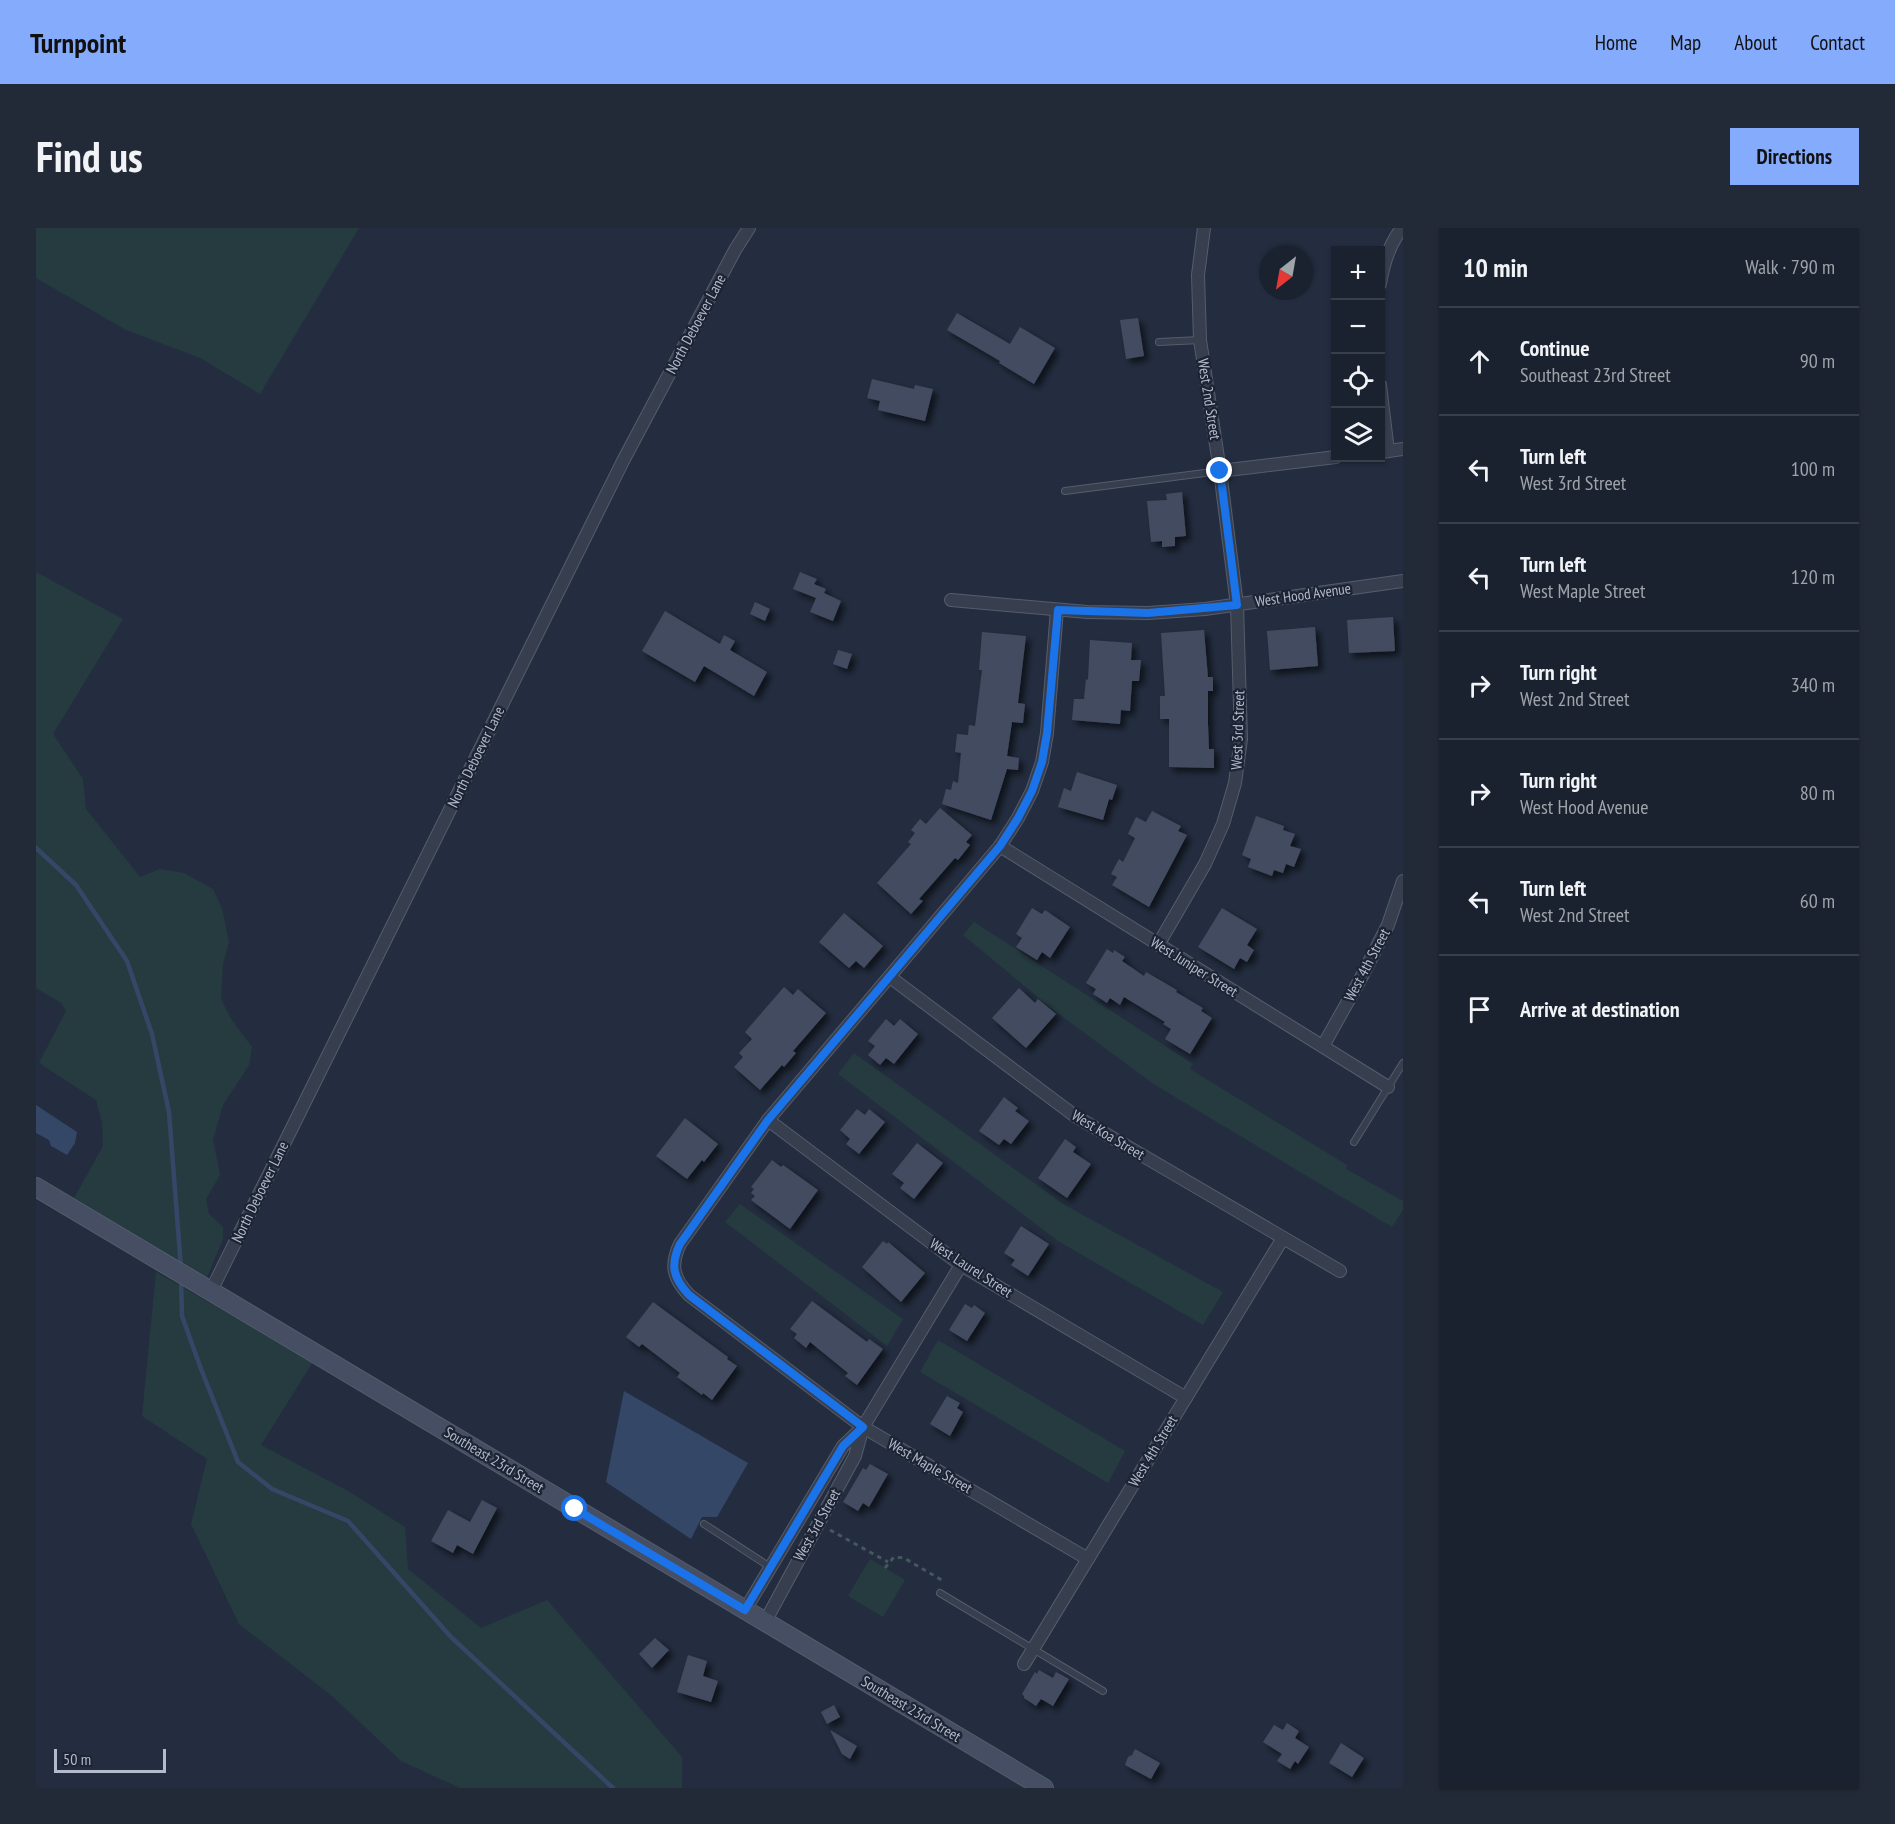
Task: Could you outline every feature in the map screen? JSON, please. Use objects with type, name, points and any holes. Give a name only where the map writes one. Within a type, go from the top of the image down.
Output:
[{"type":"street","name":"North Deboever Lane","points":[[211,1291],[618,472],[735,250],[749,228]]},
{"type":"street","name":"West 2nd Street","points":[[1204,228],[1198,275],[1200,340],[1237,605]]},
{"type":"street","points":[[1385,266],[1396,236],[1402,228]]},
{"type":"street","points":[[1385,452],[1403,449]]},
{"type":"street","points":[[1220,471],[1331,457]]},
{"type":"street","name":"West Hood Avenue","points":[[951,600],[1058,610],[1148,613],[1237,605],[1403,581]]},
{"type":"street","name":"West 3rd Street","points":[[1158,945],[1205,864],[1223,824],[1235,783],[1241,739],[1237,605]]},
{"type":"street","points":[[768,1120],[1000,846],[1018,818],[1032,791],[1042,762],[1047,733],[1058,610]]},
{"type":"street","name":"West Juniper Street","points":[[1000,846],[1388,1087]]},
{"type":"street","name":"West 4th Street","points":[[1323,1046],[1388,925],[1403,881]]},
{"type":"street","name":"West Koa Street","points":[[890,976],[1075,1116],[1340,1271]]},
{"type":"street","name":"West Laurel Street","points":[[768,1120],[961,1264],[1186,1398]]},
{"type":"street","name":"West Maple Street","points":[[768,1120],[680,1244],[675,1255],[674,1269],[678,1283],[689,1295],[863,1427],[1088,1559]]},
{"type":"street","name":"Southeast 23rd Street","points":[[36,1186],[1044,1788]]},
{"type":"street","name":"West 4th Street","points":[[1024,1664],[1283,1238]]},
{"type":"street","name":"West 3rd Street","points":[[745,1610],[843,1446],[863,1427],[961,1264]]},
{"type":"street","name":"West 3rd Street","points":[[765,1622],[855,1456],[863,1427]]},
{"type":"lane","points":[[1158,342],[1200,340]]},
{"type":"lane","points":[[1065,491],[1220,471]]},
{"type":"lane","points":[[1354,1142],[1403,1063]]},
{"type":"lane","points":[[704,1524],[771,1568]]},
{"type":"lane","points":[[940,1593],[1103,1691]]},
{"type":"path","points":[[817,1523],[888,1562]]},
{"type":"green space","points":[[36,228],[359,228],[260,394],[200,358],[126,330],[36,278]]},
{"type":"green space","points":[[36,572],[123,619],[53,734],[83,779],[86,809],[140,877],[160,869],[184,873],[213,889],[222,908],[229,942],[223,964],[221,999],[231,1019],[252,1047],[249,1065],[223,1105],[213,1140],[220,1175],[206,1199],[209,1214],[223,1227],[223,1239],[207,1278],[74,1198],[103,1146],[102,1122],[96,1100],[39,1063],[66,1011],[61,1003],[36,988]]},
{"type":"green space","points":[[974,922],[1193,1064],[1190,1069],[1347,1165],[1346,1169],[1403,1201],[1403,1210],[1392,1227],[1155,1085],[1056,1012],[963,935]]},
{"type":"green space","points":[[854,1053],[1063,1204],[1223,1292],[1203,1325],[1058,1241],[838,1074]]},
{"type":"green space","points":[[740,1204],[903,1319],[887,1346],[725,1222]]},
{"type":"green space","points":[[156,1272],[313,1362],[261,1445],[350,1492],[405,1527],[408,1569],[481,1628],[547,1600],[682,1757],[682,1788],[460,1788],[401,1761],[332,1696],[239,1624],[191,1524],[207,1459],[142,1416]]},
{"type":"green space","points":[[938,1340],[1125,1451],[1108,1483],[920,1372]]},
{"type":"green space","points":[[870,1559],[905,1580],[883,1617],[848,1596]]},
{"type":"water","points":[[36,1105],[77,1132],[75,1143],[67,1155],[51,1146],[49,1140],[36,1133]]},
{"type":"water","points":[[624,1391],[748,1463],[717,1517],[702,1517],[691,1539],[606,1482]]},
{"type":"building","points":[[957,313],[1010,344],[1020,327],[1055,348],[1034,384],[947,330]]},
{"type":"building","points":[[1138,318],[1144,356],[1126,359],[1120,320]]},
{"type":"building","points":[[872,379],[914,389],[915,385],[933,389],[925,421],[878,410],[880,401],[867,398]]},
{"type":"building","points":[[1182,492],[1186,536],[1175,537],[1175,546],[1162,547],[1162,541],[1151,542],[1147,501],[1167,500],[1166,494]]},
{"type":"building","points":[[800,572],[817,579],[814,584],[826,589],[824,593],[841,601],[833,621],[810,612],[816,598],[793,589]]},
{"type":"building","points":[[755,602],[770,609],[765,621],[750,614]]},
{"type":"building","points":[[665,611],[720,644],[724,635],[735,641],[730,650],[767,672],[754,696],[704,666],[695,682],[642,651]]},
{"type":"building","points":[[1393,617],[1395,651],[1349,653],[1347,620]]},
{"type":"building","points":[[1315,627],[1318,666],[1270,670],[1267,631]]},
{"type":"building","points":[[1204,630],[1208,677],[1213,677],[1213,691],[1208,691],[1208,724],[1209,749],[1214,749],[1214,768],[1169,767],[1169,719],[1160,719],[1160,696],[1165,696],[1161,633]]},
{"type":"building","points":[[982,632],[1026,636],[1018,703],[1025,704],[1023,723],[1012,722],[1007,756],[1019,758],[1018,770],[1007,769],[991,820],[942,804],[946,789],[951,790],[953,781],[958,783],[961,753],[955,752],[957,734],[968,735],[969,725],[975,726],[982,670],[979,670]]},
{"type":"building","points":[[1090,640],[1132,643],[1131,660],[1141,660],[1139,681],[1132,681],[1130,711],[1121,710],[1120,724],[1072,720],[1074,699],[1084,699],[1086,679],[1088,680]]},
{"type":"building","points":[[838,650],[852,654],[847,669],[833,664]]},
{"type":"building","points":[[1077,772],[1117,785],[1112,800],[1109,799],[1103,820],[1058,807],[1064,788],[1071,791]]},
{"type":"building","points":[[940,808],[972,835],[966,842],[970,845],[958,860],[955,858],[919,899],[923,901],[911,914],[877,883],[911,844],[908,842],[915,833],[911,830],[920,819],[926,824]]},
{"type":"building","points":[[1152,811],[1181,826],[1178,831],[1187,835],[1149,907],[1112,885],[1117,877],[1111,874],[1119,859],[1123,862],[1135,838],[1128,834],[1136,817],[1146,822]]},
{"type":"building","points":[[1256,816],[1284,826],[1283,830],[1295,834],[1290,846],[1301,849],[1294,867],[1286,864],[1283,873],[1274,870],[1272,876],[1248,867],[1251,859],[1242,855]]},
{"type":"building","points":[[1032,908],[1042,914],[1045,910],[1070,927],[1050,958],[1042,952],[1037,960],[1016,947],[1022,938],[1016,934]]},
{"type":"building","points":[[1222,908],[1257,929],[1247,945],[1254,950],[1247,962],[1240,958],[1234,969],[1198,947]]},
{"type":"building","points":[[844,913],[883,946],[864,968],[856,961],[849,968],[819,942]]},
{"type":"building","points":[[1107,949],[1113,953],[1114,950],[1125,957],[1122,961],[1144,976],[1146,972],[1177,990],[1176,992],[1203,1008],[1201,1011],[1212,1018],[1190,1054],[1165,1039],[1171,1029],[1163,1024],[1165,1022],[1124,997],[1120,1005],[1110,998],[1107,1003],[1093,994],[1096,989],[1086,983]]},
{"type":"building","points":[[784,987],[793,995],[798,989],[826,1013],[793,1051],[796,1053],[784,1067],[782,1065],[760,1090],[734,1067],[743,1057],[739,1053],[752,1039],[745,1032]]},
{"type":"building","points":[[1019,988],[1035,1003],[1038,999],[1056,1014],[1026,1048],[992,1018]]},
{"type":"building","points":[[886,1019],[894,1026],[900,1019],[918,1034],[894,1064],[886,1058],[880,1065],[868,1055],[875,1046],[868,1041]]},
{"type":"building","points":[[1004,1097],[1018,1108],[1015,1111],[1029,1121],[1011,1144],[1004,1139],[999,1145],[979,1131]]},
{"type":"building","points":[[857,1109],[865,1115],[869,1109],[885,1122],[859,1154],[846,1144],[850,1139],[840,1130]]},
{"type":"building","points":[[685,1118],[718,1144],[687,1179],[656,1156]]},
{"type":"building","points":[[1065,1139],[1076,1147],[1073,1152],[1091,1164],[1067,1198],[1038,1178]]},
{"type":"building","points":[[917,1143],[943,1163],[914,1199],[900,1188],[904,1183],[892,1174]]},
{"type":"building","points":[[772,1160],[781,1167],[783,1165],[818,1190],[790,1229],[751,1200],[755,1196],[751,1193],[754,1189],[751,1187]]},
{"type":"building","points":[[1021,1226],[1049,1244],[1028,1276],[1011,1265],[1015,1260],[1004,1253]]},
{"type":"building","points":[[883,1241],[887,1244],[888,1242],[925,1273],[901,1302],[862,1267]]},
{"type":"building","points":[[812,1301],[867,1342],[869,1339],[883,1349],[857,1385],[845,1376],[848,1373],[810,1342],[806,1348],[794,1338],[797,1334],[790,1329]]},
{"type":"building","points":[[653,1302],[737,1366],[712,1400],[677,1377],[680,1373],[642,1344],[639,1347],[626,1337]]},
{"type":"building","points":[[965,1304],[972,1308],[974,1305],[985,1313],[967,1341],[949,1330]]},
{"type":"building","points":[[947,1396],[960,1403],[957,1408],[963,1412],[950,1436],[930,1424]]},
{"type":"building","points":[[870,1464],[888,1474],[869,1507],[863,1503],[858,1511],[843,1502],[863,1468],[866,1470]]},
{"type":"building","points":[[482,1500],[497,1508],[473,1554],[457,1545],[453,1553],[431,1541],[448,1510],[470,1522]]},
{"type":"building","points":[[655,1638],[669,1650],[652,1668],[639,1654]]},
{"type":"building","points":[[688,1655],[707,1661],[703,1676],[718,1681],[711,1702],[677,1692]]},
{"type":"building","points":[[1039,1670],[1053,1678],[1056,1672],[1069,1679],[1053,1706],[1041,1699],[1036,1706],[1022,1694],[1035,1672],[1037,1674]]},
{"type":"building","points":[[834,1705],[840,1717],[827,1724],[821,1712]]},
{"type":"building","points":[[1287,1723],[1299,1731],[1295,1738],[1309,1747],[1298,1764],[1295,1761],[1290,1769],[1277,1761],[1282,1754],[1263,1742],[1274,1725],[1283,1730]]},
{"type":"building","points":[[830,1730],[857,1746],[850,1759],[842,1754]]},
{"type":"building","points":[[1341,1743],[1364,1758],[1352,1777],[1329,1763]]},
{"type":"building","points":[[1135,1749],[1160,1763],[1151,1779],[1125,1765]]},
{"type":"waterway","points":[[36,848],[76,885],[127,961],[152,1034],[169,1112],[181,1268]]},
{"type":"waterway","points":[[181,1279],[182,1316],[238,1462],[272,1489],[348,1521],[451,1637],[613,1788]]},
{"type":"route","points":[[575,1509],[745,1610],[843,1446],[863,1427],[689,1295],[678,1283],[674,1269],[675,1255],[680,1244],[768,1120],[1000,846],[1018,818],[1032,791],[1042,762],[1047,733],[1058,610],[1148,613],[1237,605],[1220,471]]}]
